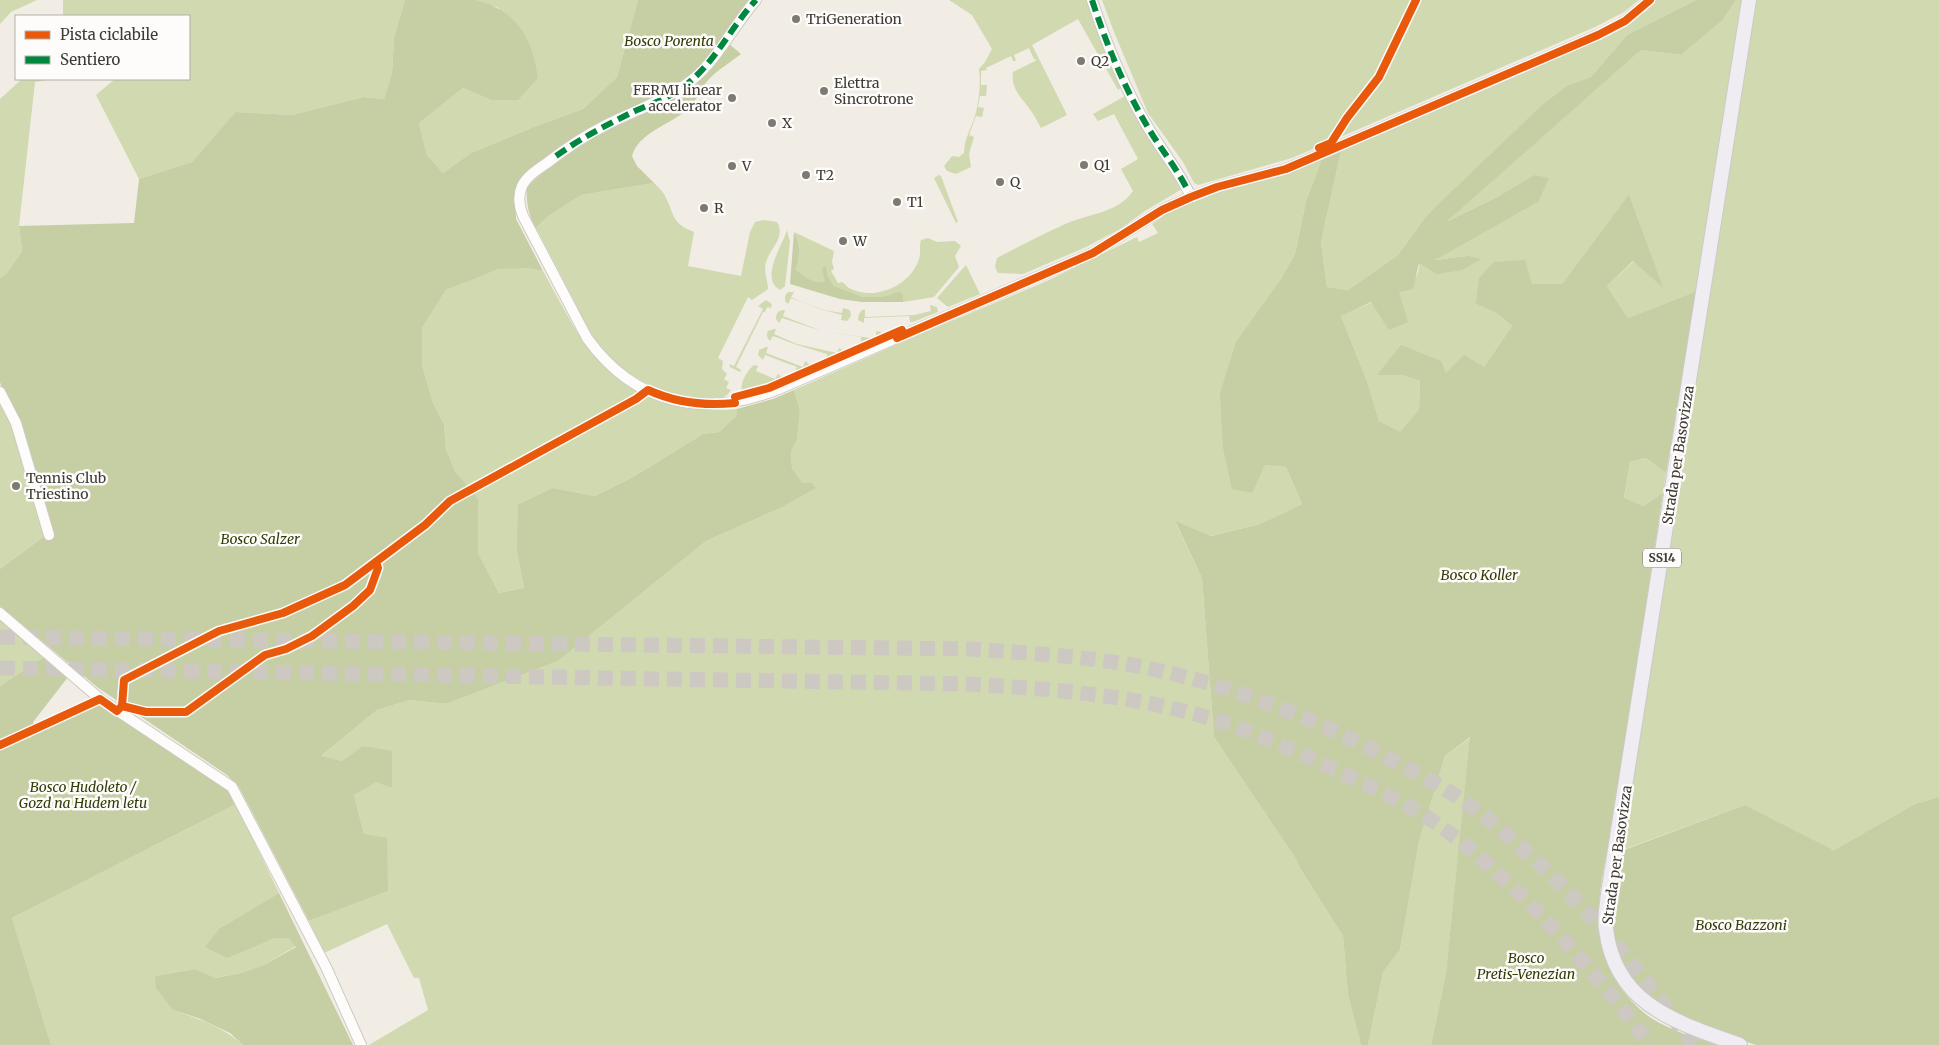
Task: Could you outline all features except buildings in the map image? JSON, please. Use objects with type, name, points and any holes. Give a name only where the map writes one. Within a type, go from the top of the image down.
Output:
[{"type":"main road","name":"Strada per Basovizza","points":[[1740,1045],[1681,1024],[1656,1011],[1639,997],[1623,977],[1612,956],[1606,928],[1611,880],[1749,0]]},
{"type":"street","points":[[756,0],[704,69],[688,84],[671,95],[606,125],[556,156],[535,172],[521,189],[520,205],[523,216],[587,338],[611,366],[633,382],[664,397],[693,404],[735,403],[757,398],[1093,253],[1162,210],[1191,196],[1217,187],[1286,169],[1598,35],[1625,21],[1650,0]]},
{"type":"street","points":[[1092,0],[1109,48],[1127,90],[1147,127],[1180,175],[1191,196]]},
{"type":"street","points":[[0,392],[16,423],[49,535]]},
{"type":"street","points":[[0,613],[100,699],[232,787],[326,967],[361,1045]]},
{"type":"green space","points":[[0,0],[37,0],[11,12],[0,24]]},
{"type":"green space","points":[[63,0],[405,0],[394,37],[392,73],[384,99],[364,97],[292,115],[237,112],[192,162],[139,179],[96,95],[114,80],[190,80],[190,15],[63,15]]},
{"type":"green space","name":"Bosco Salzer","points":[[405,0],[475,0],[490,5],[512,19],[527,38],[532,50],[538,78],[518,100],[491,100],[463,88],[419,123],[427,155],[443,173],[471,153],[583,109],[617,77],[638,0],[750,0],[699,68],[674,89],[587,129],[536,164],[520,181],[515,198],[516,219],[543,271],[527,268],[498,269],[446,290],[422,328],[422,365],[433,403],[444,424],[446,449],[455,472],[478,498],[478,553],[499,593],[524,588],[517,552],[518,505],[553,488],[595,496],[633,477],[703,434],[719,432],[736,416],[737,409],[773,399],[794,390],[800,410],[797,440],[791,451],[792,468],[802,483],[812,483],[816,488],[778,509],[706,541],[558,661],[446,704],[410,700],[377,710],[321,756],[342,761],[363,746],[392,751],[392,788],[376,782],[354,795],[364,834],[387,838],[388,891],[309,921],[239,787],[227,775],[97,687],[0,606],[0,569],[46,535],[0,382],[0,278],[7,273],[22,251],[19,226],[134,223],[139,179],[192,162],[236,112],[292,115],[364,97],[384,99],[392,73],[394,37]]},
{"type":"green space","points":[[473,0],[638,0],[617,77],[583,109],[471,153],[443,173],[427,155],[419,123],[463,88],[491,100],[499,8]]},
{"type":"green space","points":[[949,0],[1089,0],[1121,88],[1118,90],[1078,19],[1032,45],[1067,115],[1041,128],[1016,90],[1013,79],[1013,72],[1037,60],[1034,59],[1029,48],[1014,55],[1016,61],[1013,61],[1011,56],[986,68],[987,70],[981,71],[981,85],[987,85],[986,96],[980,96],[978,107],[984,108],[982,117],[976,116],[969,135],[974,137],[969,154],[971,167],[956,174],[947,171],[944,166],[952,156],[959,157],[964,153],[966,139],[978,104],[980,87],[979,69],[992,49],[972,15]]},
{"type":"green space","points":[[1102,0],[1639,0],[1624,12],[1595,27],[1292,158],[1198,185],[1194,183],[1183,162],[1148,113]]},
{"type":"green space","points":[[1657,0],[1696,0],[1627,35],[1591,77],[1568,85],[1427,215],[1398,255],[1348,290],[1327,287],[1321,242],[1341,151],[1604,37],[1637,18]]},
{"type":"green space","name":"Bosco Koller","points":[[1696,0],[1736,0],[1723,20],[1681,55],[1641,50],[1446,222],[1497,197],[1534,175],[1549,178],[1538,202],[1435,260],[1468,256],[1481,259],[1462,270],[1437,274],[1419,263],[1413,289],[1399,292],[1408,322],[1389,330],[1371,302],[1341,316],[1368,384],[1379,421],[1400,432],[1419,410],[1420,381],[1402,375],[1377,375],[1401,345],[1441,361],[1446,373],[1464,355],[1484,367],[1512,326],[1498,314],[1476,304],[1479,278],[1494,262],[1525,260],[1532,284],[1562,284],[1629,194],[1663,288],[1633,261],[1607,286],[1628,318],[1697,291],[1666,473],[1646,458],[1630,462],[1624,498],[1643,506],[1663,493],[1613,823],[1601,884],[1599,924],[1607,963],[1617,982],[1632,1001],[1659,1023],[1718,1045],[1431,1045],[1446,973],[1470,737],[1445,756],[1419,842],[1400,950],[1383,972],[1368,1045],[1361,1045],[1348,995],[1343,936],[1296,859],[1214,737],[1202,578],[1175,521],[1211,536],[1260,524],[1302,504],[1286,467],[1265,465],[1252,493],[1232,489],[1223,448],[1220,393],[1236,342],[1279,282],[1295,254],[1306,201],[1321,162],[1319,161],[1341,151],[1321,242],[1327,287],[1348,290],[1398,255],[1427,215],[1540,107],[1568,85],[1591,77],[1627,35]]},
{"type":"green space","points":[[1736,0],[1742,0],[1697,291],[1628,318],[1607,286],[1634,261],[1662,287],[1629,194],[1562,284],[1532,284],[1476,304],[1498,314],[1512,326],[1484,367],[1446,373],[1378,375],[1402,375],[1420,381],[1419,411],[1400,433],[1379,421],[1368,384],[1341,316],[1405,287],[1417,275],[1419,263],[1468,256],[1433,260],[1538,202],[1534,175],[1497,197],[1444,223],[1641,50],[1681,55],[1723,20]]},
{"type":"green space","points":[[1756,0],[1939,0],[1939,797],[1915,804],[1834,850],[1745,805],[1622,850]]},
{"type":"green space","points":[[728,43],[741,54],[710,78],[688,109],[648,135],[636,148],[632,156],[637,166],[654,183],[581,195],[547,217],[536,228],[528,208],[527,187],[559,160],[594,137],[672,100],[688,90],[704,74]]},
{"type":"green space","points":[[21,80],[46,80],[35,82],[19,226],[22,251],[7,273],[0,278],[0,99]]},
{"type":"green space","points":[[1125,96],[1150,140],[1182,189],[1145,211],[1120,229],[1086,247],[1023,274],[998,273],[995,267],[997,258],[1070,222],[1110,209],[1127,199],[1133,191],[1121,169],[1138,159],[1114,114],[1098,121],[1093,114]]},
{"type":"green space","points":[[1319,161],[1321,162],[1306,201],[1295,254],[1279,282],[1265,465],[1286,467],[1302,504],[1260,524],[1210,536],[1175,522],[1202,578],[1214,737],[1296,859],[1343,936],[1348,995],[1361,1045],[369,1045],[428,1010],[419,978],[414,978],[387,924],[324,953],[309,921],[388,891],[364,834],[354,795],[376,781],[392,788],[364,746],[342,761],[320,757],[377,710],[410,700],[446,704],[558,661],[706,541],[778,509],[802,484],[792,468],[791,451],[797,440],[800,410],[794,390],[1047,281],[1137,237],[1139,242],[1158,233],[1152,224],[1172,210],[1233,187],[1274,178]]},
{"type":"green space","points":[[939,175],[958,222],[956,223],[934,178]]},
{"type":"green space","points":[[654,183],[664,194],[677,222],[694,232],[688,266],[741,276],[750,232],[755,222],[764,220],[777,222],[779,228],[779,238],[765,265],[768,289],[752,300],[748,297],[718,358],[723,361],[722,369],[727,374],[724,379],[729,382],[726,388],[731,390],[719,399],[698,399],[651,386],[614,361],[604,351],[589,330],[536,228],[547,217],[581,195]]},
{"type":"green space","points":[[787,230],[790,242],[785,286],[780,290],[774,285],[772,270]]},
{"type":"green space","points":[[794,232],[834,251],[832,262],[834,269],[831,271],[838,283],[842,282],[850,288],[861,292],[881,292],[901,283],[915,268],[920,257],[921,240],[928,238],[937,242],[955,241],[961,246],[955,256],[959,267],[934,297],[903,302],[903,294],[877,298],[864,297],[832,286],[827,274],[825,282],[817,282],[796,270],[799,251],[798,241]]},
{"type":"green space","points":[[794,232],[798,241],[799,251],[796,270],[806,277],[813,281],[825,282],[822,268],[826,266],[827,274],[833,286],[863,297],[883,297],[899,292],[903,294],[903,302],[862,302],[840,299],[790,284]]},
{"type":"green space","points":[[966,265],[980,294],[948,307],[937,298]]},
{"type":"green space","points":[[498,268],[527,268],[543,271],[577,332],[608,369],[626,383],[666,403],[712,410],[737,409],[736,416],[719,432],[703,434],[633,477],[595,496],[553,488],[517,552],[524,588],[499,593],[478,553],[478,498],[455,473],[446,449],[444,424],[433,403],[422,365],[422,328],[446,290]]},
{"type":"green space","points":[[788,292],[794,292],[791,297],[823,309],[842,313],[843,308],[850,310],[851,316],[847,321],[841,320],[842,315],[817,308],[791,298],[788,304],[785,301],[785,296]]},
{"type":"green space","points":[[766,300],[772,304],[771,308],[767,307],[765,312],[763,312],[736,367],[741,370],[740,372],[730,367],[729,364],[734,366],[763,309],[758,306]]},
{"type":"green space","points":[[930,305],[937,307],[938,312],[913,322],[910,322],[909,316],[864,318],[864,323],[858,320],[862,310],[865,310],[865,317],[914,315],[931,311]]},
{"type":"green space","points":[[784,310],[783,316],[822,331],[782,318],[779,323],[776,319],[777,314]]},
{"type":"green space","points":[[776,329],[774,334],[797,344],[837,353],[839,348],[845,352],[827,359],[827,354],[797,345],[773,336],[770,341],[767,332]]},
{"type":"green space","points":[[822,331],[870,338],[876,336],[876,331],[881,332],[883,335],[861,344],[861,337]]},
{"type":"green space","points":[[768,347],[766,353],[803,367],[805,361],[812,366],[796,373],[797,367],[765,355],[763,360],[758,355],[759,350]]},
{"type":"green space","points":[[754,365],[758,366],[756,371],[775,379],[778,374],[783,378],[763,387],[742,393],[744,378]]},
{"type":"green space","name":"Tennis Club Triestino","points":[[0,400],[14,422],[46,535],[0,569]]},
{"type":"green space","points":[[1646,458],[1666,473],[1663,493],[1643,506],[1624,499],[1630,462]]},
{"type":"green space","points":[[0,620],[44,657],[0,686]]},
{"type":"green space","name":"Bosco Hudoleto / Gozd na Hudem letu","points":[[44,657],[68,677],[33,722],[39,730],[98,704],[226,788],[236,804],[12,918],[51,1045],[0,1045],[0,686]]},
{"type":"green space","points":[[1471,737],[1446,973],[1431,1045],[1368,1045],[1383,972],[1400,950],[1419,842],[1445,756]]},
{"type":"green space","name":"Bosco Bazzoni","points":[[1939,797],[1939,1045],[1756,1045],[1683,1020],[1665,1010],[1636,985],[1619,957],[1611,925],[1621,851],[1745,805],[1834,850],[1915,804]]},
{"type":"green space","points":[[236,804],[279,893],[220,928],[257,945],[275,938],[288,938],[296,946],[264,965],[241,973],[214,978],[195,969],[155,976],[173,1010],[219,1028],[243,1045],[51,1045],[12,918]]},
{"type":"green space","points":[[279,893],[353,1045],[243,1045],[230,1033],[198,1018],[173,1010],[156,988],[155,976],[195,969],[215,978],[241,973],[264,965],[296,947],[288,938],[275,938],[227,958],[205,947],[220,928]]},
{"type":"tunnel","points":[[0,637],[970,649],[1054,655],[1138,666],[1172,673],[1237,692],[1331,729],[1416,772],[1473,808],[1514,841],[1571,895],[1597,923],[1646,982],[1693,1045]]},
{"type":"tunnel","points":[[0,668],[968,684],[1095,695],[1126,699],[1188,712],[1234,726],[1309,757],[1410,807],[1451,834],[1506,881],[1557,933],[1605,988],[1650,1045]]},
{"type":"marked path","points":[[556,156],[595,132],[678,91],[704,68],[756,0]]},
{"type":"marked path","points":[[1092,0],[1122,79],[1151,133],[1181,178],[1191,197]]},
{"type":"cycle path","points":[[1319,148],[1331,143],[1347,118],[1379,77],[1416,0]]},
{"type":"cycle path","points":[[897,338],[1093,253],[1162,210],[1191,197],[1217,187],[1286,169],[1598,35],[1625,21],[1650,0]]},
{"type":"cycle path","points":[[735,397],[769,388],[902,330]]},
{"type":"cycle path","points":[[0,745],[100,699],[117,711],[122,706],[124,680],[219,631],[283,613],[345,585],[425,525],[450,501],[636,399],[648,390],[680,401],[712,404],[735,403]]},
{"type":"cycle path","points":[[122,706],[146,712],[186,712],[265,655],[286,649],[312,636],[353,606],[370,590],[378,568],[376,562]]},
{"type":"place","name":"TriGeneration","points":[[796,19]]},
{"type":"place","name":"Q2","points":[[1081,61]]},
{"type":"place","name":"Elettra Sincrotrone","points":[[824,91]]},
{"type":"place","name":"FERMI linear accelerator","points":[[732,98]]},
{"type":"place","name":"X","points":[[772,123]]},
{"type":"place","name":"Q1","points":[[1084,165]]},
{"type":"place","name":"V","points":[[732,166]]},
{"type":"place","name":"T2","points":[[806,175]]},
{"type":"place","name":"Q","points":[[1000,182]]},
{"type":"place","name":"T1","points":[[897,202]]},
{"type":"place","name":"R","points":[[704,208]]},
{"type":"place","name":"W","points":[[843,241]]},
{"type":"place","name":"Tennis Club Triestino","points":[[16,486]]},
{"type":"park label","name":"Bosco Porenta","points":[[669,41]]},
{"type":"park label","name":"Bosco Pretis-Venezian","points":[[1526,966]]}]
